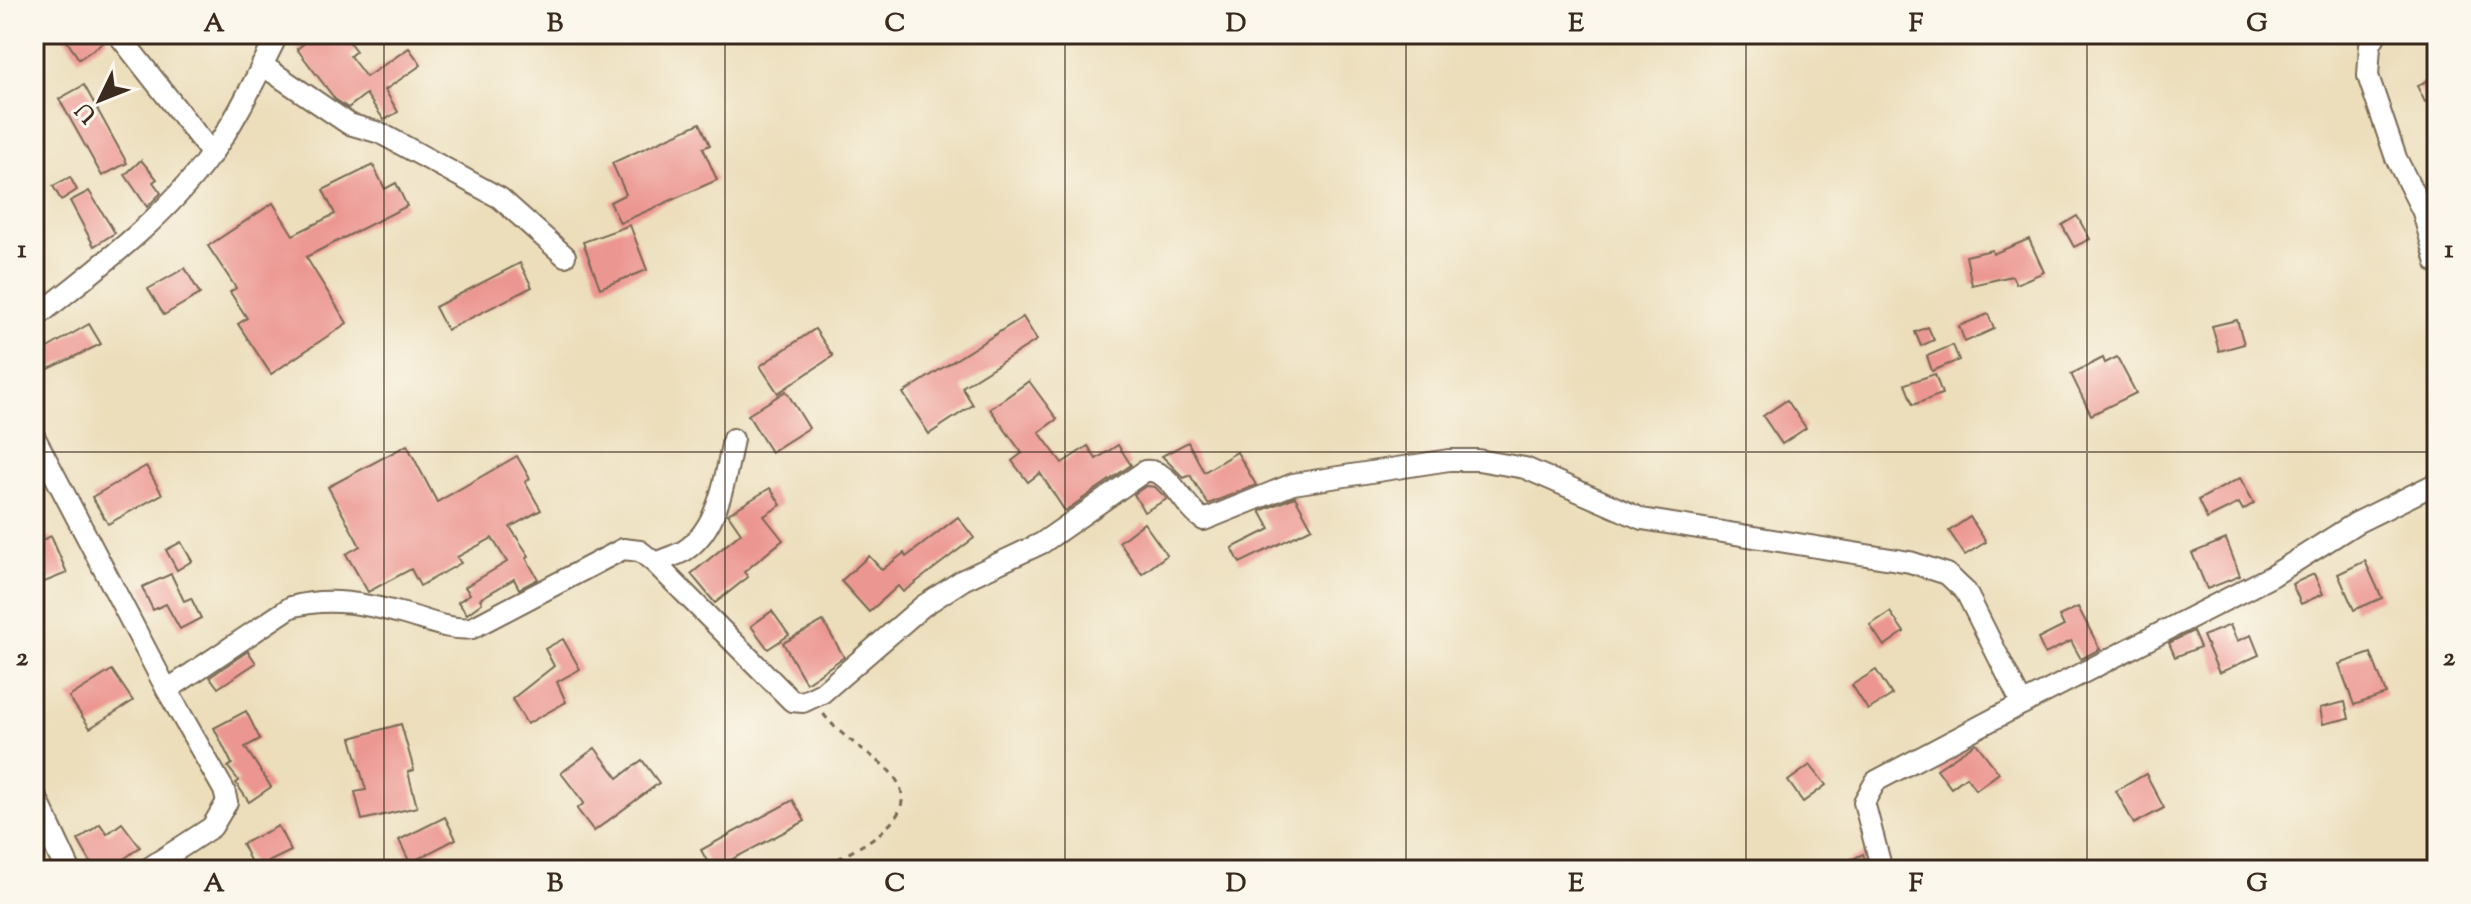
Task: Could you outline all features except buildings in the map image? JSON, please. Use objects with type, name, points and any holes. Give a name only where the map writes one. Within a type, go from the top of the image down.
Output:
[{"type":"street","points":[[118,34],[212,154]]},
{"type":"street","points":[[34,319],[148,224],[212,154],[278,34]]},
{"type":"street","points":[[2376,34],[2370,45],[2368,76],[2396,158],[2423,212],[2437,263]]},
{"type":"street","points":[[262,65],[349,124],[380,133],[500,198],[565,256]]},
{"type":"street","points":[[34,436],[167,690],[224,790],[227,802],[212,827],[146,870]]},
{"type":"street","points":[[655,563],[686,550],[704,527],[722,496],[733,439]]},
{"type":"street","points":[[167,690],[266,620],[312,601],[349,601],[464,629],[528,602],[623,549],[640,551],[655,563],[792,701],[813,699],[923,606],[963,580],[1042,543],[1145,471],[1157,472],[1165,477],[1194,514],[1204,520],[1293,484],[1449,460],[1478,460],[1525,468],[1642,519],[1910,562],[1947,574],[1966,592],[2022,704]]},
{"type":"street","points":[[1882,870],[1864,802],[1876,781],[2272,576],[2356,523],[2437,483]]},
{"type":"street","points":[[34,797],[68,870]]},
{"type":"path","points":[[813,699],[829,722],[899,782],[901,796],[898,814],[886,831],[817,870]]}]
